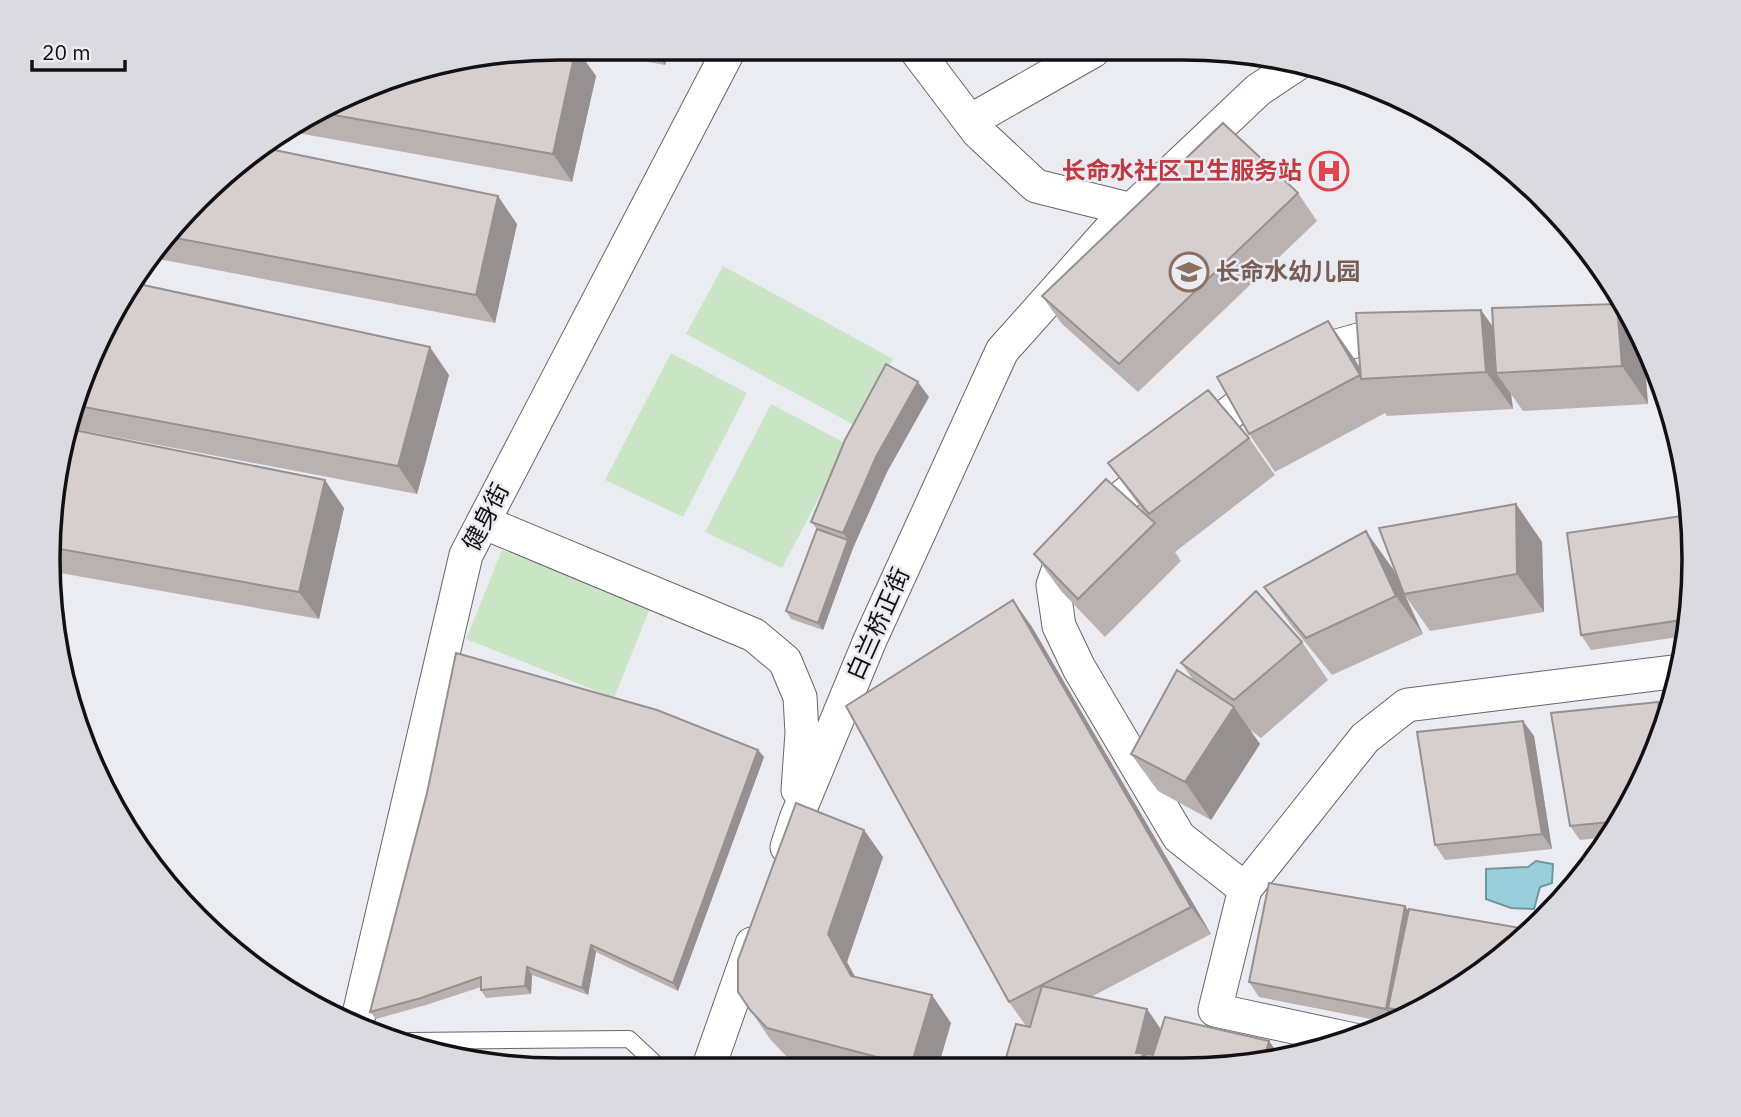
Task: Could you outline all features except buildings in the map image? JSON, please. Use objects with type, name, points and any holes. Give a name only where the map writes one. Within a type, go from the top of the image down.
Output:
[{"type":"street","name":"健身街","points":[[359,1016],[466,555],[724,60]]},
{"type":"street","points":[[923,60],[978,132],[1036,186],[1125,216]]},
{"type":"street","points":[[970,121],[1077,60]]},
{"type":"street","name":"白兰桥正街","points":[[778,871],[796,819],[870,640],[1002,351],[1125,216],[1258,90],[1287,71]]},
{"type":"street","points":[[1245,889],[1179,837],[1079,668],[1059,626],[1053,585],[1064,553],[1081,529],[1286,369],[1319,351],[1362,339],[1429,335]]},
{"type":"street","points":[[483,522],[754,635],[785,661],[800,697],[802,733],[796,819]]},
{"type":"street","points":[[1330,1035],[1215,1010],[1245,889],[1365,738],[1408,705],[1668,673]]},
{"type":"street","points":[[712,1058],[764,910]]},
{"type":"lane","points":[[432,1041],[629,1039],[649,1058]]},
{"type":"green space","points":[[723,266],[893,359],[856,426],[686,334]]},
{"type":"green space","points":[[671,353],[747,393],[683,517],[605,480]]},
{"type":"green space","points":[[771,404],[847,444],[782,568],[705,532]]},
{"type":"green space","points":[[502,550],[650,608],[614,698],[466,639]]},
{"type":"water","points":[[1536,861],[1553,864],[1552,883],[1540,887],[1534,909],[1511,908],[1486,899],[1486,869],[1528,867]]},
{"type":"place","name":"长命水社区卫生服务站","points":[[1329,171]]},
{"type":"place","name":"长命水幼儿园","points":[[1189,272]]}]
